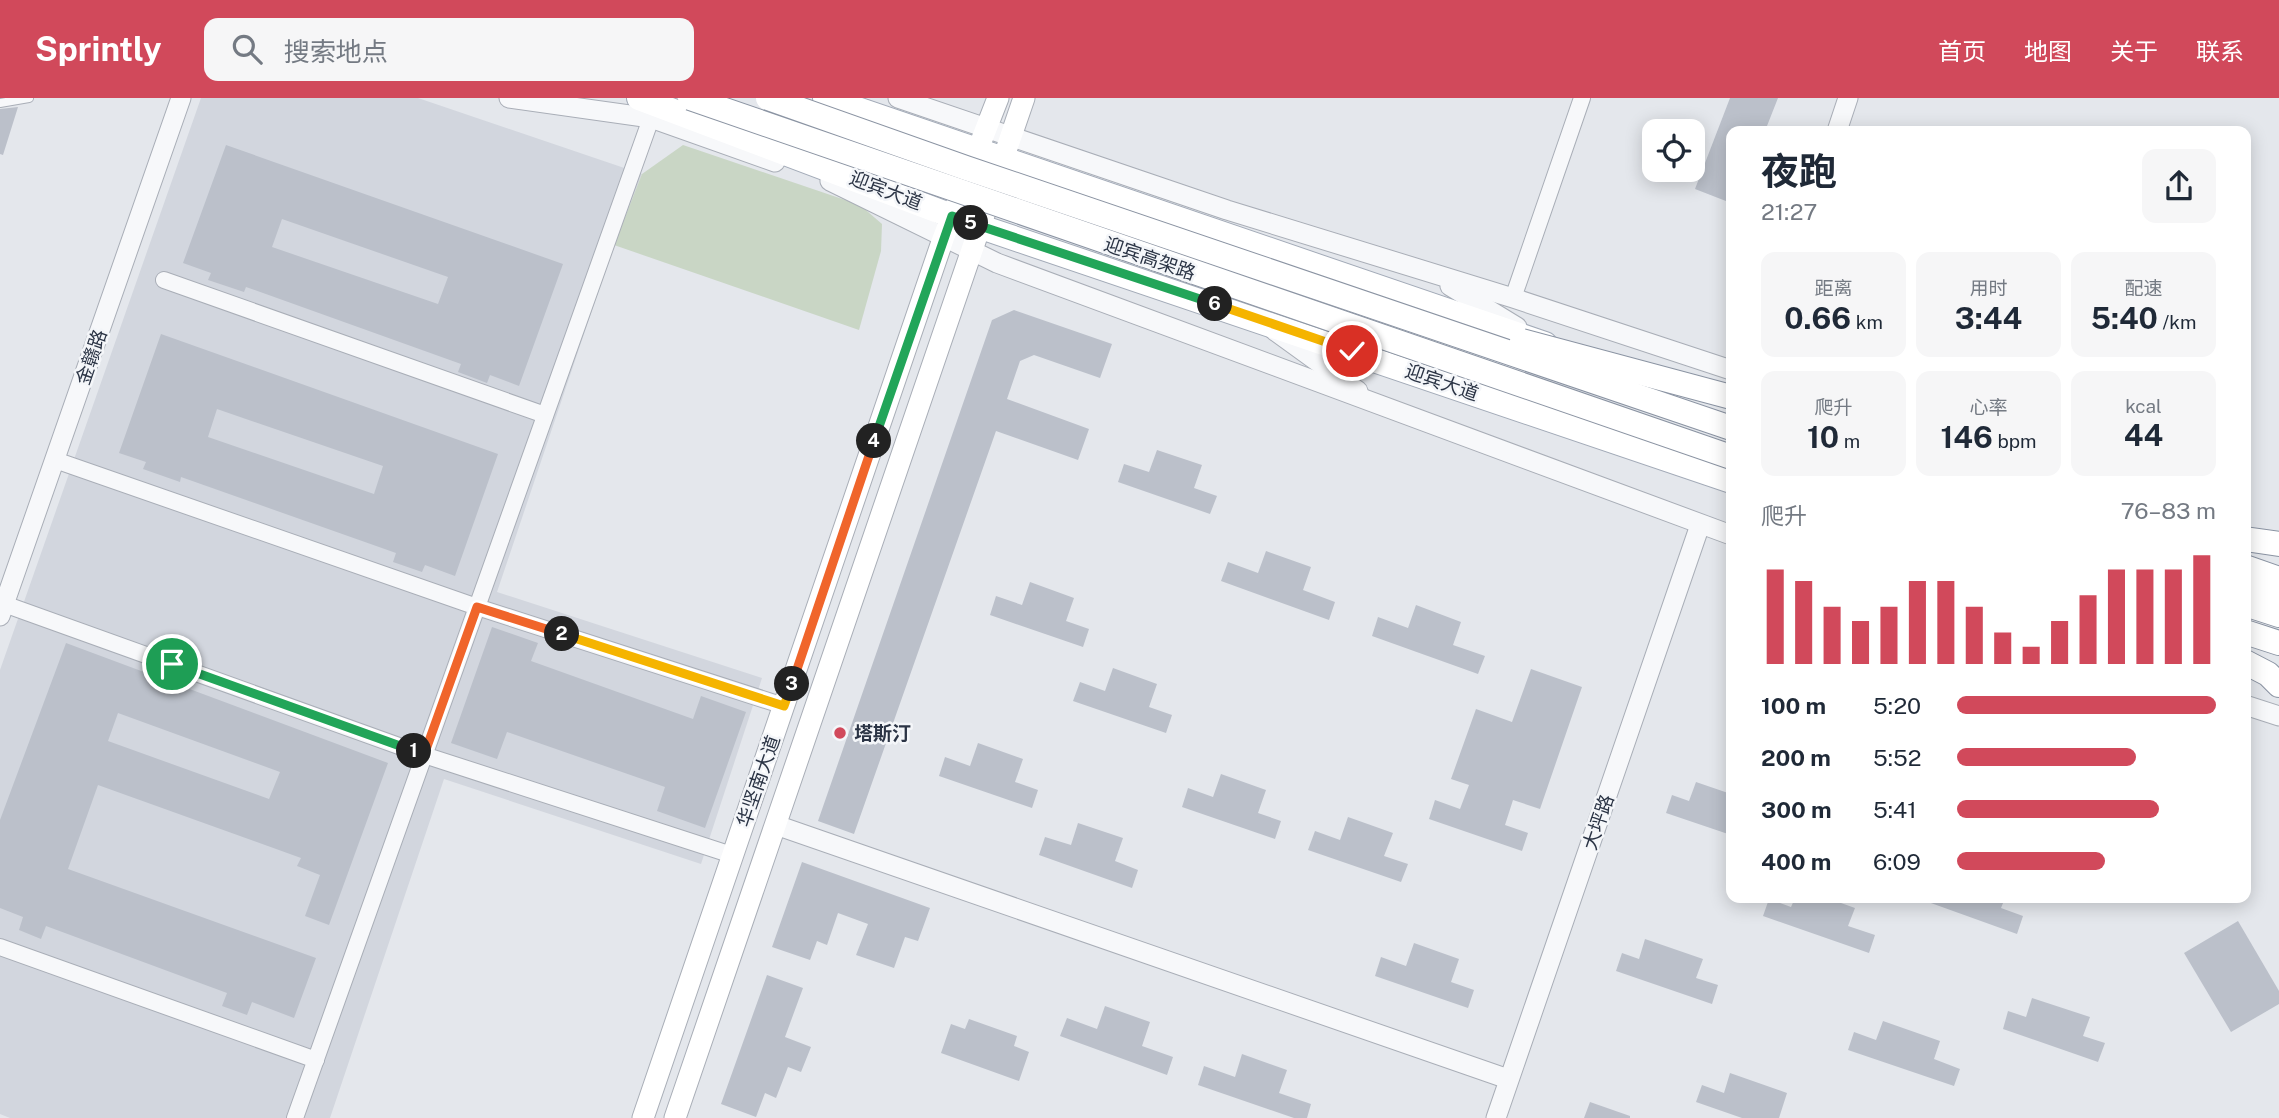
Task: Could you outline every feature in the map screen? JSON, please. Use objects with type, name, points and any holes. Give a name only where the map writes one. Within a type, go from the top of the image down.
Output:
[{"type":"main road","name":"迎宾高架路","points":[[690,98],[1726,455]]},
{"type":"main road","name":"迎宾高架路","points":[[768,98],[1726,426]]},
{"type":"main road","points":[[825,98],[1008,146],[1545,344],[1726,406]]},
{"type":"main road","name":"华坚南大道","points":[[643,1118],[948,228],[998,98]]},
{"type":"main road","name":"华坚南大道","points":[[675,1118],[974,251],[1024,98]]},
{"type":"main road","name":"迎宾大道","points":[[648,107],[948,228],[981,227],[1257,318],[1726,479]]},
{"type":"main road","points":[[1290,278],[1726,396]]},
{"type":"main road","points":[[2251,540],[2279,544]]},
{"type":"main road","points":[[2251,569],[2279,579]]},
{"type":"main road","points":[[2251,588],[2279,597]]},
{"type":"main road","points":[[2251,606],[2279,615]]},
{"type":"main road","points":[[2251,634],[2279,643]]},
{"type":"main road","points":[[2251,660],[2276,677]]},
{"type":"main road","points":[[2251,665],[2276,677]]},
{"type":"street","name":"金赣路","points":[[2,610],[181,98]]},
{"type":"street","points":[[295,1118],[545,415],[648,107],[509,98]]},
{"type":"street","points":[[898,98],[982,139]]},
{"type":"street","points":[[1513,298],[1582,98]]},
{"type":"street","points":[[1839,126],[1848,98]]},
{"type":"street","points":[[1008,146],[1040,148],[1726,368]]},
{"type":"street","points":[[948,228],[974,251],[997,263],[1726,533]]},
{"type":"street","points":[[1427,272],[1545,344]]},
{"type":"street","points":[[164,280],[545,415]]},
{"type":"street","points":[[1257,318],[1379,406]]},
{"type":"street","points":[[55,460],[477,607],[784,706]]},
{"type":"street","name":"大坪路","points":[[1496,1118],[1700,525]]},
{"type":"street","points":[[2251,548],[2279,557]]},
{"type":"street","points":[[2,610],[424,755],[732,855]]},
{"type":"street","points":[[2251,707],[2279,716]]},
{"type":"street","points":[[776,825],[1508,1079]]},
{"type":"street","points":[[0,947],[316,1060]]},
{"type":"lane","points":[[0,103],[29,98]]},
{"type":"shaded area","points":[[201,98],[418,98],[642,174],[614,245],[497,592],[762,678],[701,864],[444,779],[330,1118],[10,1118],[0,1114],[0,670]]},
{"type":"green space","points":[[683,145],[860,205],[882,224],[881,251],[859,330],[614,245],[642,174]]},
{"type":"building","points":[[1730,98],[1778,98],[1767,126],[1726,126],[1726,201],[1695,189],[1698,182],[1705,182],[1705,163]]},
{"type":"building","points":[[18,107],[3,155],[0,154],[0,109]]},
{"type":"building","points":[[226,145],[563,264],[519,386],[490,375],[487,383],[458,372],[461,364],[246,287],[244,292],[208,280],[211,273],[183,263]],"holes":[[[282,219],[448,277],[438,304],[272,247]]]},
{"type":"building","points":[[1014,310],[1112,344],[1100,378],[1034,355],[1020,361],[1007,399],[1089,429],[1078,460],[996,431],[854,834],[818,821],[992,320]]},
{"type":"building","points":[[161,334],[498,454],[455,576],[425,565],[422,572],[393,562],[396,553],[181,477],[180,482],[143,469],[146,462],[119,453]],"holes":[[[217,409],[383,466],[374,494],[208,437]]]},
{"type":"building","points":[[1157,450],[1202,465],[1194,488],[1217,496],[1210,514],[1118,482],[1124,464],[1149,472]]},
{"type":"building","points":[[1266,551],[1311,567],[1303,590],[1335,602],[1329,620],[1221,581],[1228,562],[1258,573]]},
{"type":"building","points":[[1030,582],[1074,598],[1066,621],[1089,629],[1083,647],[990,615],[996,596],[1022,605]]},
{"type":"building","points":[[1416,605],[1461,622],[1453,645],[1485,656],[1478,674],[1372,636],[1378,617],[1408,628]]},
{"type":"building","points":[[492,627],[538,643],[531,661],[693,719],[701,696],[746,712],[705,828],[657,811],[665,787],[507,732],[497,759],[451,743]]},
{"type":"building","points":[[66,643],[388,763],[329,925],[305,916],[320,875],[297,866],[301,858],[98,785],[68,869],[316,958],[294,1018],[252,1002],[247,1015],[222,1006],[227,993],[46,926],[41,939],[19,930],[23,917],[0,908],[0,820]],"holes":[[[118,713],[280,772],[269,799],[108,741]]]},
{"type":"building","points":[[1113,668],[1157,684],[1149,707],[1172,715],[1166,733],[1073,701],[1080,682],[1105,691]]},
{"type":"building","points":[[1531,669],[1582,687],[1540,809],[1513,800],[1505,825],[1528,833],[1522,851],[1429,819],[1435,800],[1460,809],[1469,785],[1451,779],[1476,709],[1512,722]]},
{"type":"building","points":[[978,743],[1023,759],[1015,782],[1038,790],[1032,808],[939,776],[945,757],[970,766]]},
{"type":"building","points":[[1221,774],[1266,790],[1258,813],[1281,821],[1275,839],[1182,807],[1188,788],[1213,797]]},
{"type":"building","points":[[1696,782],[1726,792],[1726,833],[1666,813],[1672,795],[1689,801]]},
{"type":"building","points":[[1348,817],[1393,833],[1384,856],[1408,864],[1401,882],[1308,850],[1315,831],[1340,840]]},
{"type":"building","points":[[1078,823],[1123,838],[1115,861],[1138,870],[1132,888],[1039,855],[1045,837],[1071,845]]},
{"type":"building","points":[[802,862],[930,908],[918,941],[905,937],[894,968],[856,955],[868,924],[838,913],[827,945],[817,941],[810,960],[772,947]]},
{"type":"building","points":[[1768,903],[1791,907],[1793,903],[1841,903],[1855,908],[1848,926],[1875,935],[1869,953],[1763,916]]},
{"type":"building","points":[[1931,903],[2003,903],[2001,908],[2023,916],[2017,934]]},
{"type":"building","points":[[2238,921],[2279,991],[2279,1004],[2231,1032],[2184,953]]},
{"type":"building","points":[[1645,939],[1703,959],[1696,978],[1718,985],[1712,1004],[1616,971],[1622,953],[1639,959]]},
{"type":"building","points":[[1414,943],[1459,959],[1451,982],[1474,990],[1468,1008],[1375,976],[1381,957],[1406,966]]},
{"type":"building","points":[[767,975],[803,988],[785,1037],[811,1047],[801,1072],[788,1067],[776,1098],[765,1093],[756,1117],[721,1104]]},
{"type":"building","points":[[2032,998],[2090,1017],[2083,1036],[2105,1043],[2098,1062],[2003,1029],[2008,1011],[2026,1017]]},
{"type":"building","points":[[1105,1006],[1150,1022],[1142,1046],[1173,1057],[1167,1075],[1060,1036],[1067,1018],[1097,1029]]},
{"type":"building","points":[[969,1019],[1017,1036],[1014,1046],[1029,1052],[1019,1081],[941,1053],[951,1024],[965,1029]]},
{"type":"building","points":[[1883,1021],[1940,1041],[1934,1059],[1960,1069],[1954,1086],[1848,1050],[1854,1032],[1876,1040]]},
{"type":"building","points":[[1242,1054],[1287,1070],[1279,1093],[1311,1104],[1307,1118],[1294,1118],[1198,1085],[1204,1066],[1235,1077]]},
{"type":"building","points":[[1730,1073],[1787,1093],[1779,1118],[1742,1118],[1696,1102],[1702,1085],[1724,1093]]},
{"type":"building","points":[[1590,1102],[1630,1116],[1630,1118],[1584,1118]]},
{"type":"place","name":"塔斯汀","points":[[840,733]]},
{"type":"route","points":[[172,664],[424,755],[477,607],[784,706],[952,216],[1352,351]]}]
